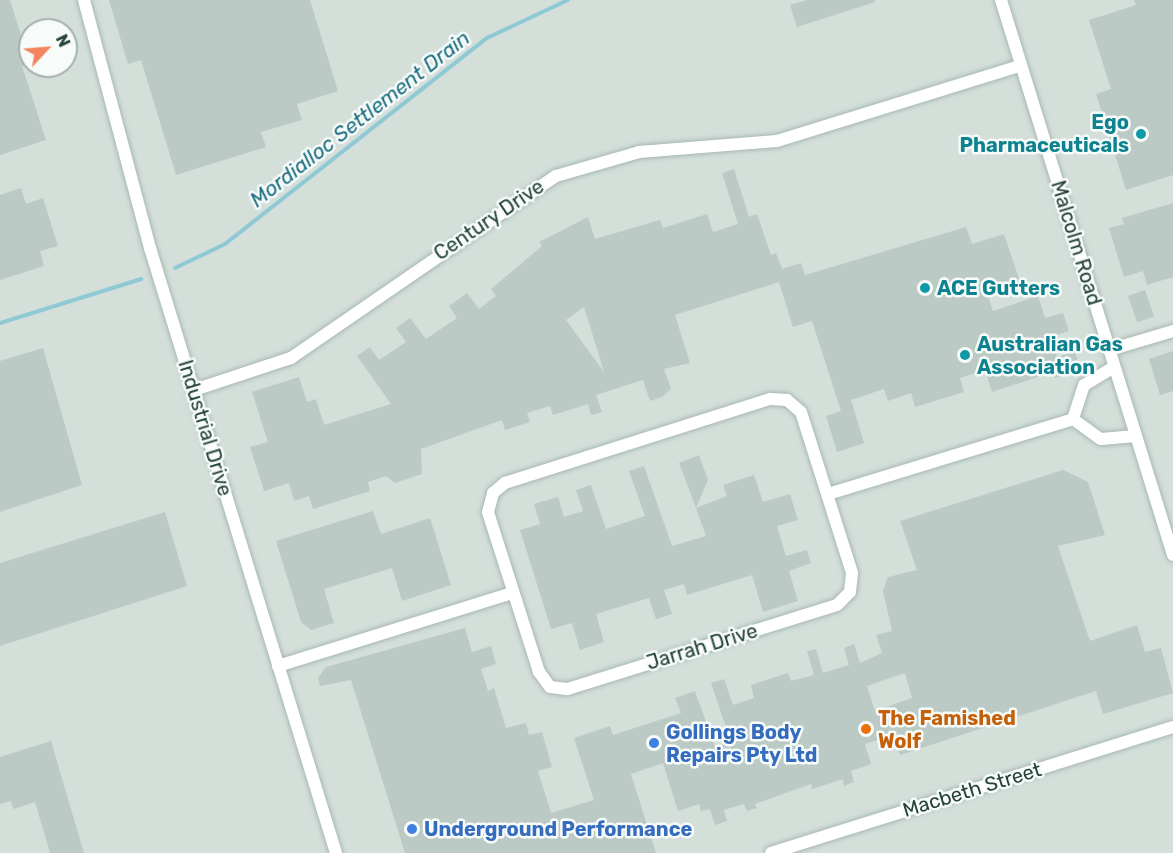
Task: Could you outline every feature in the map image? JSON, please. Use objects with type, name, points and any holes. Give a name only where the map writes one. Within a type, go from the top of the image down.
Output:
[{"type":"street","name":"Industrial Drive","points":[[84,0],[150,248],[336,853]]},
{"type":"street","name":"Malcolm Road","points":[[1000,0],[1173,555]]},
{"type":"street","name":"Century Drive","points":[[194,390],[291,358],[556,176],[639,152],[777,141],[1020,66]]},
{"type":"street","points":[[1109,350],[1173,331]]},
{"type":"street","points":[[1073,419],[1084,385],[1114,367]]},
{"type":"street","name":"Jarrah Drive","points":[[770,399],[787,400],[801,411],[828,494],[852,573],[850,592],[837,605],[579,686],[550,687],[539,672],[488,512],[493,493],[505,483],[770,399]]},
{"type":"street","points":[[1073,419],[1101,439],[1136,436]]},
{"type":"street","points":[[828,494],[1073,419]]},
{"type":"street","points":[[278,666],[513,592]]},
{"type":"street","name":"Macbeth Street","points":[[771,853],[1173,727]]},
{"type":"shaded area","points":[[0,0],[1173,0],[1173,853],[0,853]]},
{"type":"building","points":[[0,0],[10,0],[18,26],[18,78],[26,78],[46,140],[0,155]]},
{"type":"building","points":[[109,0],[310,0],[338,91],[297,104],[302,120],[261,132],[266,147],[176,175],[141,60],[128,64]]},
{"type":"building","points":[[807,0],[875,0],[875,2],[797,27],[790,5]]},
{"type":"building","name":"Ego Pharmaceuticals","points":[[1134,0],[1173,0],[1173,175],[1126,190],[1096,94],[1111,89],[1089,20],[1136,5]]},
{"type":"building","points":[[734,169],[749,217],[757,214],[771,255],[776,253],[782,269],[801,263],[805,275],[966,227],[972,244],[1004,234],[1020,282],[987,293],[993,311],[1038,296],[1045,318],[1063,313],[1069,331],[1051,337],[1057,357],[1075,352],[1081,370],[1055,378],[1053,372],[992,392],[985,370],[960,378],[964,392],[915,407],[911,393],[888,401],[884,389],[851,400],[864,443],[837,452],[826,416],[841,411],[812,321],[793,327],[779,282],[675,315],[690,363],[664,369],[671,389],[662,397],[650,401],[643,380],[596,395],[602,412],[591,415],[588,404],[553,415],[550,406],[527,413],[530,422],[505,430],[502,420],[421,449],[422,474],[395,483],[386,476],[368,482],[370,491],[313,509],[309,496],[294,501],[289,483],[264,491],[250,447],[268,442],[252,392],[299,377],[307,402],[316,399],[324,425],[391,404],[357,356],[370,347],[379,360],[406,342],[396,328],[410,318],[426,339],[457,318],[449,306],[467,293],[479,309],[496,296],[491,289],[542,246],[539,242],[588,217],[595,239],[660,220],[663,228],[707,214],[713,232],[738,224],[722,173]],"holes":[[[584,307],[604,372],[566,320]]]},
{"type":"building","points":[[21,188],[26,204],[43,198],[58,246],[40,251],[44,266],[0,280],[0,195]]},
{"type":"building","points":[[1173,203],[1173,277],[1147,285],[1143,271],[1124,277],[1109,228],[1124,224],[1122,218]]},
{"type":"building","points":[[1145,290],[1154,316],[1137,322],[1128,296]]},
{"type":"building","points":[[43,348],[82,485],[0,512],[0,361]]},
{"type":"building","points":[[1173,351],[1173,391],[1160,395],[1149,359]]},
{"type":"building","points":[[699,455],[708,480],[696,508],[679,463]]},
{"type":"building","points":[[644,466],[672,546],[706,536],[696,508],[727,496],[723,485],[754,475],[763,502],[790,494],[798,520],[777,526],[786,556],[807,550],[811,563],[789,571],[798,601],[763,612],[752,575],[687,595],[684,584],[664,590],[672,614],[656,619],[649,598],[596,614],[604,642],[580,650],[572,623],[551,629],[520,530],[540,524],[534,504],[558,497],[564,517],[583,511],[576,490],[591,485],[606,529],[645,516],[629,471]]},
{"type":"building","points":[[1063,470],[1088,482],[1105,535],[1058,546],[1090,641],[1137,625],[1145,652],[1161,648],[1173,693],[1103,714],[1096,691],[900,755],[893,735],[865,744],[871,764],[851,771],[854,782],[844,786],[843,779],[812,789],[811,784],[755,804],[757,808],[747,811],[744,804],[724,810],[727,821],[715,825],[710,809],[701,811],[699,804],[678,811],[663,763],[631,774],[656,853],[405,853],[351,680],[320,686],[318,678],[326,667],[465,628],[472,652],[491,646],[496,664],[481,669],[488,691],[494,688],[506,728],[526,723],[529,735],[542,732],[552,767],[538,771],[551,813],[594,800],[574,738],[610,726],[613,735],[681,713],[675,698],[695,691],[715,747],[731,742],[711,683],[724,679],[733,705],[754,698],[751,685],[788,673],[791,681],[814,675],[807,651],[816,649],[823,673],[849,665],[844,648],[854,644],[860,663],[882,653],[876,635],[892,631],[883,591],[888,577],[917,570],[900,521]],"holes":[[[905,673],[912,698],[875,711],[867,686]]]},
{"type":"building","points":[[373,511],[381,534],[430,518],[451,585],[402,601],[392,568],[324,589],[334,623],[311,630],[301,622],[276,541]]},
{"type":"building","points":[[165,512],[187,586],[0,646],[0,563]]},
{"type":"building","points":[[51,741],[84,853],[50,853],[35,802],[13,809],[11,801],[0,804],[0,757]]},
{"type":"waterway","name":"Mordialloc Settlement Drain","points":[[175,268],[225,244],[487,38],[568,0]]},
{"type":"waterway","name":"Mordialloc Settlement Drain","points":[[0,323],[141,279]]},
{"type":"place","name":"Ego Pharmaceuticals","points":[[1141,134]]},
{"type":"place","name":"ACE Gutters","points":[[925,288]]},
{"type":"place","name":"Australian Gas Association","points":[[965,355]]},
{"type":"place","name":"The Famished Wolf","points":[[866,729]]},
{"type":"place","name":"Gollings Body Repairs Pty Ltd","points":[[654,743]]},
{"type":"place","name":"Underground Performance","points":[[412,829]]}]
